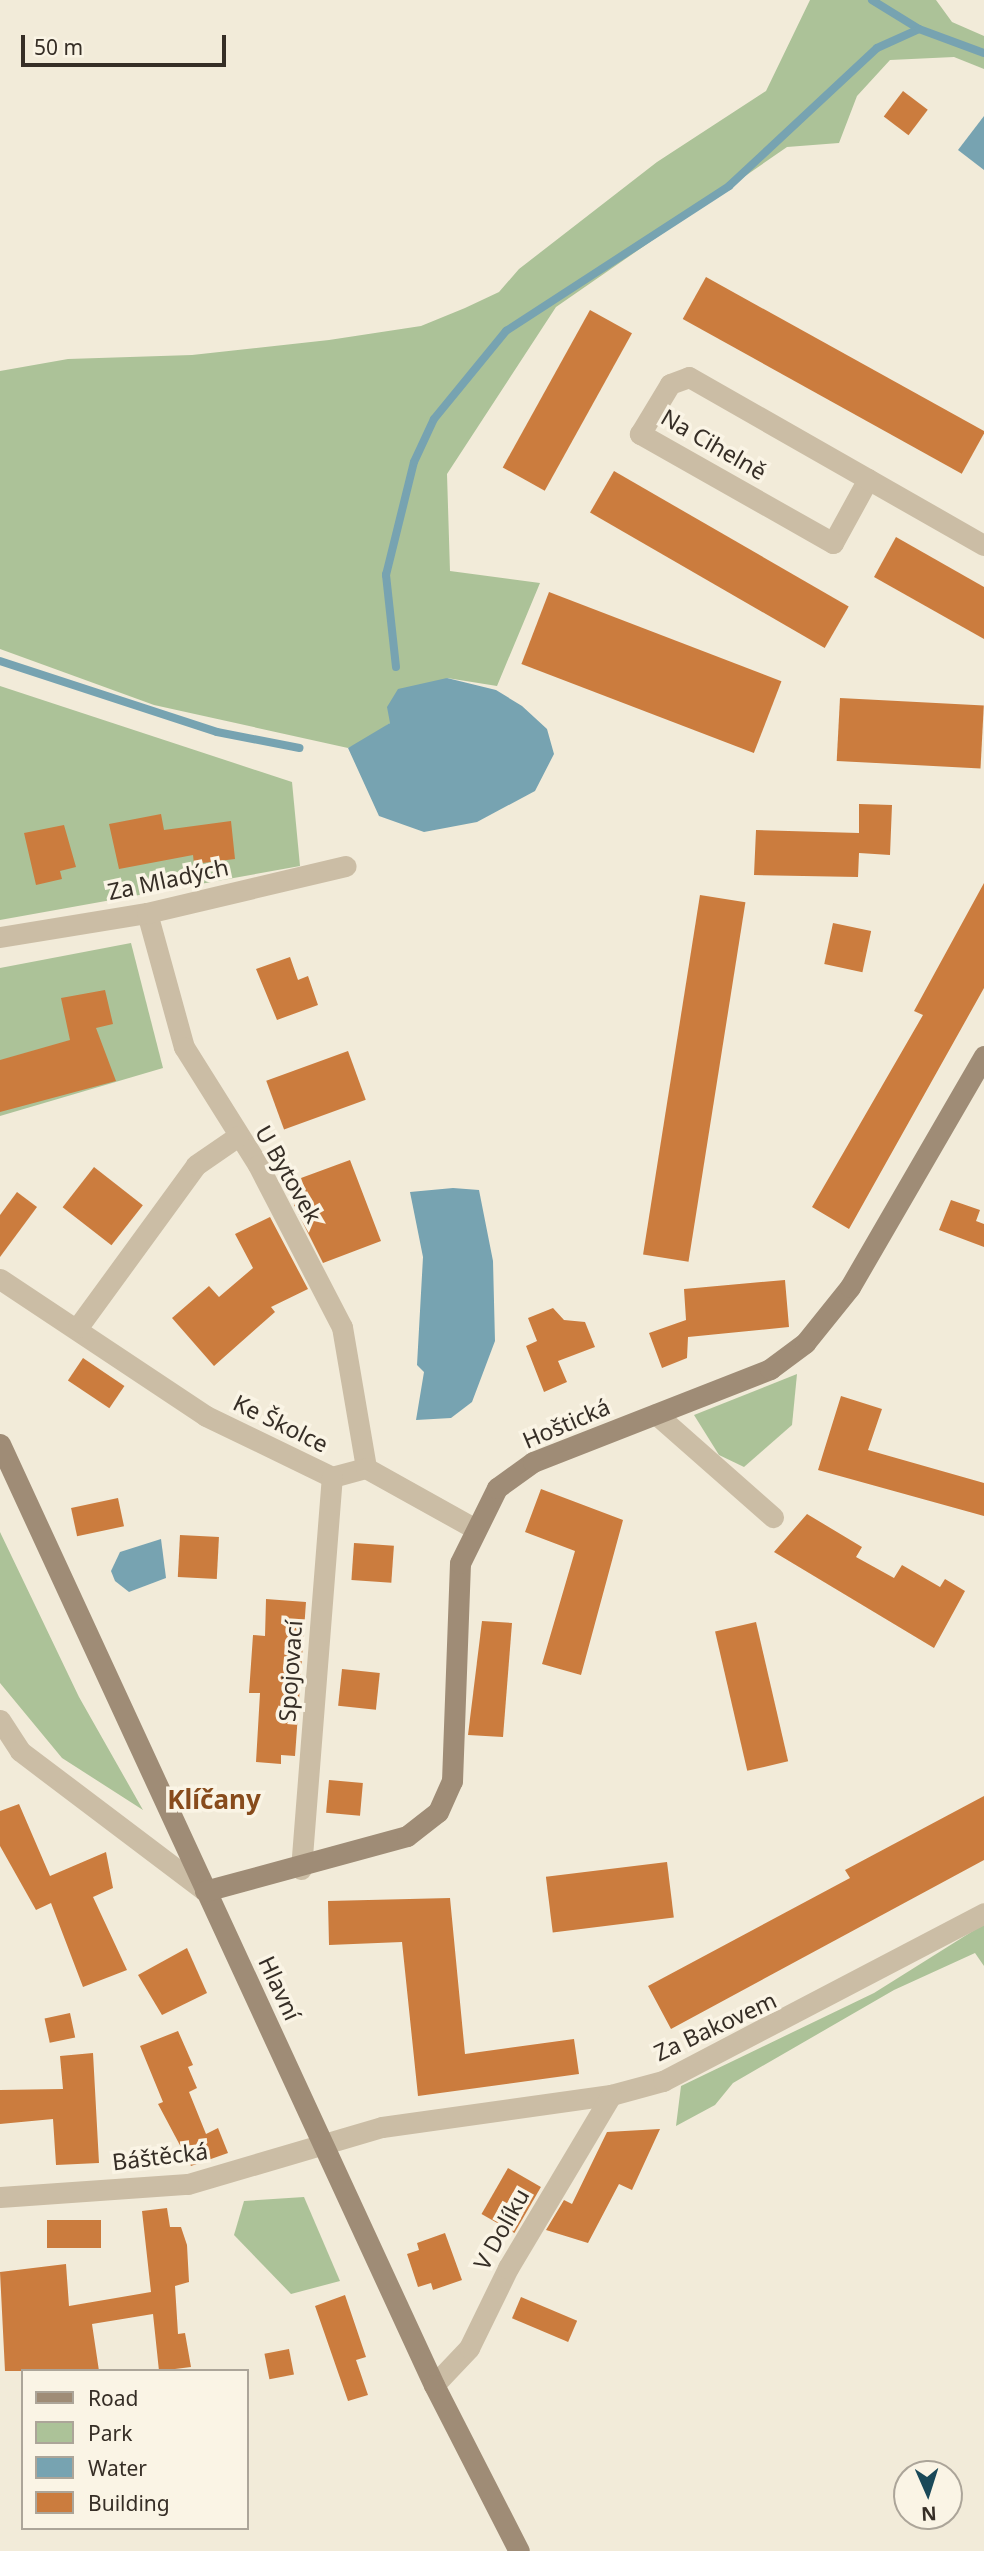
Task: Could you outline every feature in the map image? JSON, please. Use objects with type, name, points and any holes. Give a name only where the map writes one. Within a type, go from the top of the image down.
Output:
[{"type":"street","name":"Na Cihelně","points":[[868,479],[833,542],[640,435],[670,384],[689,377],[984,545]]},
{"type":"street","name":"Za Mladých","points":[[0,937],[147,913],[346,866]]},
{"type":"street","name":"U Bytovek","points":[[147,913],[184,1047],[238,1136],[342,1327],[366,1468]]},
{"type":"street","name":"Hoštická","points":[[205,1891],[301,1870],[407,1836],[438,1812],[452,1781],[460,1563],[472,1527],[497,1488],[533,1462],[770,1369],[805,1343],[850,1287],[984,1056]]},
{"type":"street","points":[[78,1327],[196,1165],[238,1136]]},
{"type":"street","name":"Ke Školce","points":[[0,1279],[78,1327],[206,1416],[332,1477],[366,1468]]},
{"type":"street","points":[[656,1414],[774,1517]]},
{"type":"street","name":"Hlavní","points":[[0,1444],[434,2385],[519,2551]]},
{"type":"street","points":[[366,1468],[472,1527]]},
{"type":"street","name":"Spojovací","points":[[301,1870],[332,1477]]},
{"type":"street","points":[[0,1720],[20,1751],[205,1891]]},
{"type":"street","name":"Za Bakovem","points":[[323,2146],[382,2127],[611,2095],[710,2062],[984,1913]]},
{"type":"street","name":"V Dolíku","points":[[434,2385],[469,2348],[508,2268],[611,2095]]},
{"type":"street","name":"Báštěcká","points":[[0,2197],[188,2184],[323,2146]]},
{"type":"green space","points":[[810,0],[936,0],[952,22],[984,36],[984,69],[954,57],[890,60],[857,96],[839,143],[787,147],[556,307],[447,474],[450,571],[540,583],[497,686],[447,678],[371,738],[348,748],[154,705],[0,649],[0,371],[68,359],[192,355],[329,340],[421,326],[465,308],[499,292],[519,269],[657,162],[766,91]]},
{"type":"green space","points":[[0,686],[292,782],[300,866],[0,920]]},
{"type":"green space","points":[[131,943],[163,1068],[0,1116],[0,968]]},
{"type":"green space","points":[[797,1374],[792,1425],[744,1467],[719,1455],[694,1415]]},
{"type":"green space","points":[[0,1532],[79,1697],[143,1810],[62,1758],[0,1683]]},
{"type":"green space","points":[[984,1924],[984,1966],[975,1953],[894,1990],[733,2083],[715,2105],[676,2126],[681,2086],[874,1993]]},
{"type":"green space","points":[[304,2197],[340,2281],[291,2294],[234,2235],[244,2201]]},
{"type":"water","points":[[984,116],[984,170],[958,150]]},
{"type":"water","points":[[447,678],[496,690],[522,706],[547,729],[554,754],[535,791],[477,822],[424,832],[379,816],[348,748],[390,723],[387,707],[398,689]]},
{"type":"water","points":[[453,1188],[479,1190],[493,1261],[495,1341],[472,1402],[451,1418],[416,1420],[424,1372],[417,1365],[423,1257],[410,1192]]},
{"type":"water","points":[[161,1539],[166,1578],[129,1592],[115,1581],[111,1571],[120,1552]]},
{"type":"building","points":[[903,91],[928,110],[908,135],[884,117]]},
{"type":"building","points":[[706,277],[984,431],[962,474],[683,319]]},
{"type":"building","points":[[590,310],[632,333],[545,491],[503,467]]},
{"type":"building","points":[[614,471],[849,606],[825,648],[590,513]]},
{"type":"building","points":[[896,537],[984,587],[984,639],[874,577]]},
{"type":"building","points":[[549,592],[781,681],[754,753],[521,664]]},
{"type":"building","points":[[840,698],[984,706],[981,768],[837,761]]},
{"type":"building","points":[[859,804],[892,805],[890,855],[859,853],[858,877],[754,875],[756,830],[859,833]]},
{"type":"building","points":[[161,814],[164,830],[231,821],[235,859],[194,864],[193,855],[119,869],[109,824]]},
{"type":"building","points":[[64,825],[76,867],[60,871],[62,879],[36,885],[24,833]]},
{"type":"building","points":[[984,883],[984,988],[849,1229],[812,1207],[923,1015],[914,1011]]},
{"type":"building","points":[[700,895],[745,902],[688,1262],[643,1255]]},
{"type":"building","points":[[833,923],[871,931],[862,972],[824,964]]},
{"type":"building","points":[[290,957],[298,980],[308,976],[318,1005],[277,1020],[256,969]]},
{"type":"building","points":[[105,990],[113,1024],[96,1028],[116,1081],[0,1112],[0,1060],[70,1040],[61,998]]},
{"type":"building","points":[[348,1051],[366,1100],[284,1130],[266,1081]]},
{"type":"building","points":[[350,1160],[381,1241],[323,1263],[294,1205],[308,1198],[301,1178]]},
{"type":"building","points":[[94,1167],[143,1205],[111,1245],[63,1207]]},
{"type":"building","points":[[17,1192],[37,1207],[0,1257],[0,1215]]},
{"type":"building","points":[[951,1200],[980,1210],[976,1221],[984,1224],[984,1247],[939,1230]]},
{"type":"building","points":[[270,1217],[308,1289],[271,1307],[275,1312],[214,1366],[172,1318],[209,1286],[219,1297],[253,1268],[235,1234]]},
{"type":"building","points":[[785,1280],[789,1327],[688,1337],[687,1358],[662,1368],[649,1333],[686,1320],[684,1289]]},
{"type":"building","points":[[553,1308],[564,1320],[585,1322],[595,1347],[558,1361],[567,1382],[544,1392],[526,1346],[537,1341],[528,1318]]},
{"type":"building","points":[[83,1358],[124,1386],[109,1408],[68,1380]]},
{"type":"building","points":[[841,1396],[882,1409],[868,1450],[984,1483],[984,1516],[818,1470]]},
{"type":"building","points":[[541,1489],[623,1520],[581,1675],[542,1664],[575,1551],[525,1532]]},
{"type":"building","points":[[118,1498],[124,1526],[77,1536],[71,1508]]},
{"type":"building","points":[[807,1514],[862,1547],[856,1557],[894,1578],[902,1565],[940,1587],[945,1579],[965,1591],[934,1648],[774,1552]]},
{"type":"building","points":[[180,1535],[219,1537],[217,1579],[178,1577]]},
{"type":"building","points":[[354,1543],[394,1546],[391,1583],[351,1580]]},
{"type":"building","points":[[266,1599],[306,1602],[295,1756],[281,1755],[281,1764],[256,1762],[260,1693],[249,1693],[253,1635],[265,1636]]},
{"type":"building","points":[[482,1621],[512,1623],[503,1737],[468,1735]]},
{"type":"building","points":[[756,1622],[788,1761],[747,1771],[715,1631]]},
{"type":"building","points":[[342,1669],[380,1673],[376,1710],[338,1706]]},
{"type":"building","points":[[329,1780],[363,1783],[360,1816],[326,1813]]},
{"type":"building","points":[[984,1796],[984,1860],[671,2029],[648,1986],[850,1878],[845,1870]]},
{"type":"building","points":[[19,1804],[50,1876],[106,1852],[113,1888],[93,1897],[127,1970],[83,1987],[51,1903],[36,1910],[0,1846],[0,1811]]},
{"type":"building","points":[[667,1862],[674,1918],[553,1932],[546,1877]]},
{"type":"building","points":[[450,1898],[465,2054],[574,2039],[579,2074],[418,2096],[402,1942],[329,1945],[328,1901]]},
{"type":"building","points":[[187,1948],[207,1993],[162,2015],[138,1975]]},
{"type":"building","points":[[70,2013],[75,2037],[50,2043],[45,2018]]},
{"type":"building","points":[[178,2031],[193,2065],[188,2067],[197,2088],[189,2092],[206,2134],[218,2128],[228,2153],[191,2166],[158,2104],[163,2102],[140,2046]]},
{"type":"building","points":[[93,2053],[99,2163],[56,2165],[53,2119],[0,2124],[0,2090],[63,2089],[60,2056]]},
{"type":"building","points":[[660,2129],[632,2190],[619,2184],[588,2243],[546,2230],[564,2200],[572,2204],[607,2132]]},
{"type":"building","points":[[508,2168],[541,2187],[514,2233],[481,2214]]},
{"type":"building","points":[[167,2208],[170,2227],[181,2227],[187,2245],[189,2282],[175,2286],[178,2334],[185,2333],[191,2367],[159,2369],[153,2314],[92,2324],[99,2369],[5,2371],[0,2272],[66,2264],[69,2306],[151,2292],[142,2211]]},
{"type":"building","points":[[47,2220],[101,2220],[101,2248],[47,2248]]},
{"type":"building","points":[[445,2233],[462,2280],[433,2290],[431,2283],[418,2287],[407,2254],[419,2250],[417,2243]]},
{"type":"building","points":[[345,2295],[366,2357],[356,2360],[368,2395],[348,2401],[315,2306]]},
{"type":"building","points":[[521,2297],[577,2321],[568,2342],[512,2318]]},
{"type":"building","points":[[289,2349],[294,2375],[269,2379],[264,2354]]},
{"type":"waterway","points":[[872,0],[919,29]]},
{"type":"waterway","points":[[396,667],[386,575],[414,462],[434,419],[506,331],[729,186],[877,48],[919,29],[984,53]]},
{"type":"waterway","points":[[0,661],[217,732],[299,748]]},
{"type":"district","name":"Klíčany","points":[[214,1800]]}]
